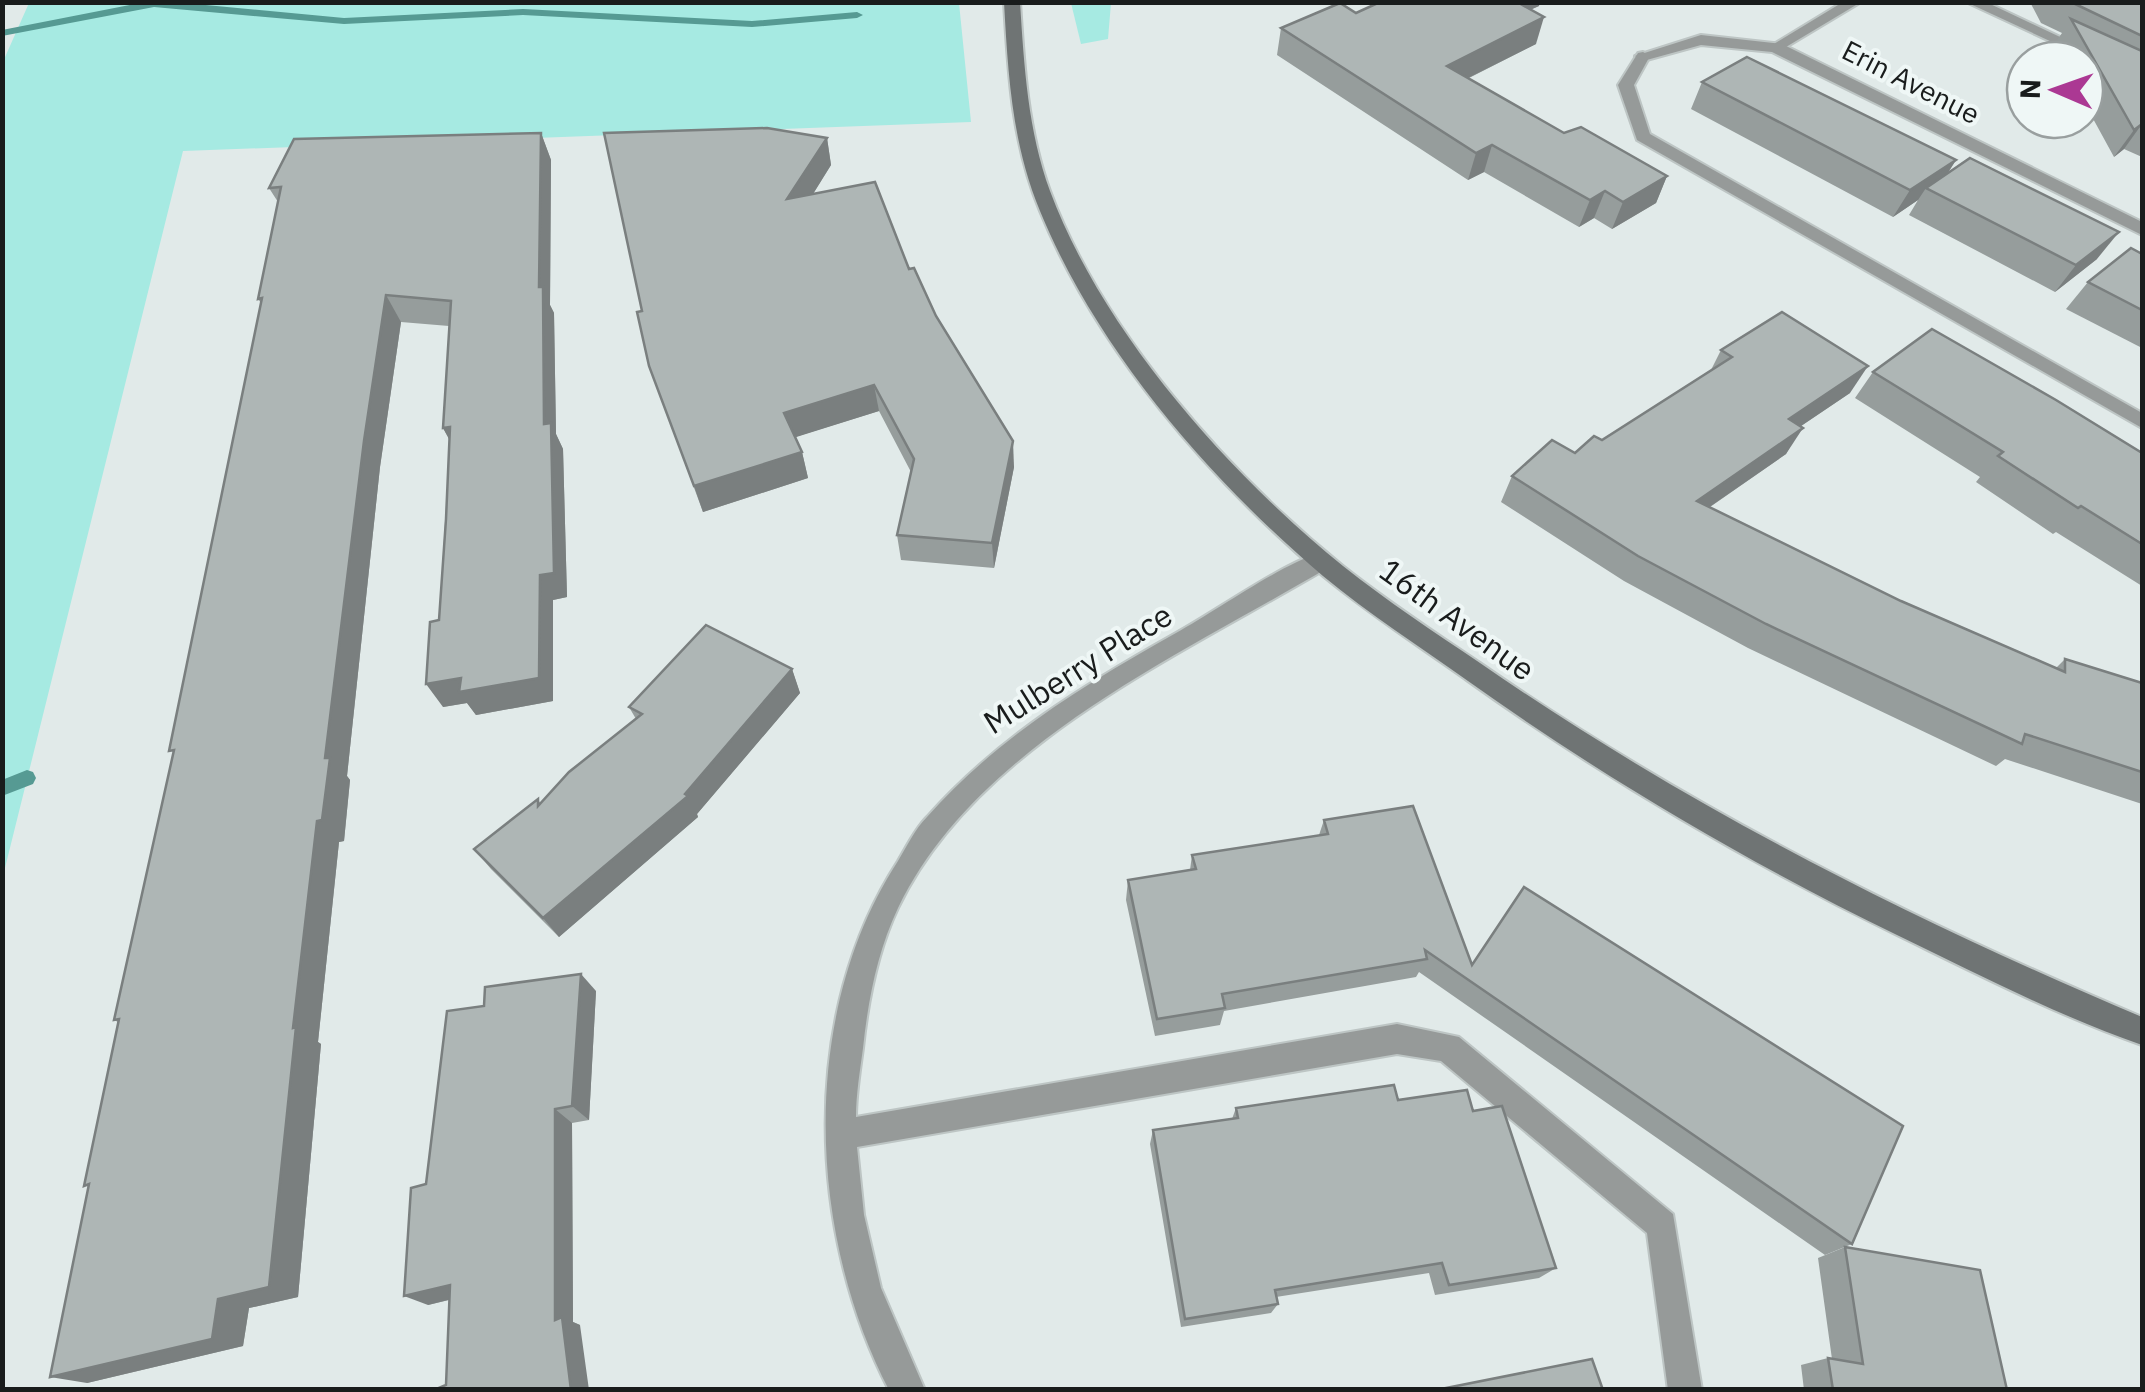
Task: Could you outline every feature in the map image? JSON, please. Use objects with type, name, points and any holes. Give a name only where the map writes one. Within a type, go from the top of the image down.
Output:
[{"type":"street","name":"16th Avenue","points":[[1012,2],[1019,112],[1050,213],[1075,264],[1117,332],[1196,433],[1321,560],[1522,708],[1733,838],[1934,942],[2142,1031]]},
{"type":"street","name":"Erin Avenue","points":[[1643,56],[1701,40],[1776,48],[2142,229]]},
{"type":"street","name":"Mulberry Place","points":[[908,1390],[868,1298],[850,1225],[840,1136],[851,1010],[882,906],[905,863],[936,823],[986,770],[1038,728],[1321,560]]},
{"type":"street","points":[[840,1136],[1397,1039],[1448,1046],[1662,1225],[1686,1390]]},
{"type":"lane","points":[[1776,48],[1854,2]]},
{"type":"lane","points":[[1974,2],[2109,63]]},
{"type":"lane","points":[[1643,56],[1626,85],[1643,138],[2142,421]]},
{"type":"shaded area","points":[[29,3],[959,3],[971,122],[183,151],[3,876],[2,64]]},
{"type":"shaded area","points":[[1071,3],[1111,3],[1108,39],[1081,44]]},
{"type":"building","points":[[1380,2],[1517,2],[1544,17],[1447,66],[1564,133],[1581,127],[1667,176],[1623,202],[1605,191],[1590,200],[1492,145],[1476,153],[1281,28],[1340,3],[1356,13]]},
{"type":"building","points":[[2071,2],[2142,2],[2142,36]]},
{"type":"building","points":[[2071,19],[2142,51],[2142,124],[2134,130],[2105,79],[2105,40],[2083,40]]},
{"type":"building","points":[[1747,57],[1956,160],[1910,190],[1702,82]]},
{"type":"building","points":[[767,128],[827,138],[787,199],[875,182],[909,269],[914,268],[936,316],[1013,441],[992,543],[897,535],[914,459],[874,385],[784,413],[802,452],[694,486],[649,366],[637,312],[642,311],[604,133]]},
{"type":"building","points":[[541,133],[539,287],[543,287],[544,424],[551,423],[554,573],[540,575],[539,678],[459,692],[461,678],[426,684],[430,622],[439,620],[446,519],[450,427],[443,428],[451,301],[386,295],[325,758],[330,758],[322,820],[317,821],[269,1287],[218,1299],[212,1339],[50,1377],[119,1019],[114,1020],[174,750],[169,751],[262,298],[258,299],[281,187],[269,188],[294,139]]},
{"type":"building","points":[[1970,158],[2119,232],[2076,265],[1926,188]]},
{"type":"building","points":[[2131,248],[2142,254],[2142,310],[2088,282]]},
{"type":"building","points":[[1782,312],[1868,366],[1789,419],[1803,428],[1697,501],[1901,601],[2065,672],[2065,659],[2142,683],[2142,772],[2025,734],[2022,744],[1766,624],[1638,556],[1512,476],[1552,440],[1575,453],[1594,436],[1602,440],[1732,357],[1721,350]]},
{"type":"building","points":[[1932,329],[2142,453],[2142,544],[2081,506],[2078,508],[1998,456],[2003,452],[1873,372]]},
{"type":"building","points":[[706,625],[792,669],[685,794],[688,796],[543,918],[474,849],[538,799],[538,806],[569,772],[642,714],[629,707]]},
{"type":"building","points":[[1413,806],[1472,965],[1524,887],[1903,1126],[1852,1244],[1425,950],[1427,959],[1222,994],[1225,1008],[1157,1019],[1128,880],[1196,869],[1192,855],[1328,834],[1324,820]]},
{"type":"building","points":[[581,974],[572,1106],[555,1109],[555,1320],[562,1317],[571,1390],[434,1390],[446,1385],[450,1285],[404,1296],[411,1188],[426,1184],[447,1011],[484,1006],[485,987]]},
{"type":"building","points":[[1394,1085],[1398,1100],[1467,1090],[1473,1111],[1502,1106],[1556,1268],[1449,1285],[1442,1263],[1275,1290],[1278,1304],[1185,1319],[1153,1130],[1238,1118],[1236,1108]]},
{"type":"building","points":[[1845,1247],[1980,1270],[2007,1390],[1833,1390],[1828,1358],[1863,1364]]},
{"type":"building","points":[[1592,1359],[1603,1390],[1436,1390]]},
{"type":"waterway","points":[[2,33],[154,4],[344,21],[523,12],[752,24],[857,15]]},
{"type":"waterway","points":[[2,788],[27,778]]}]
